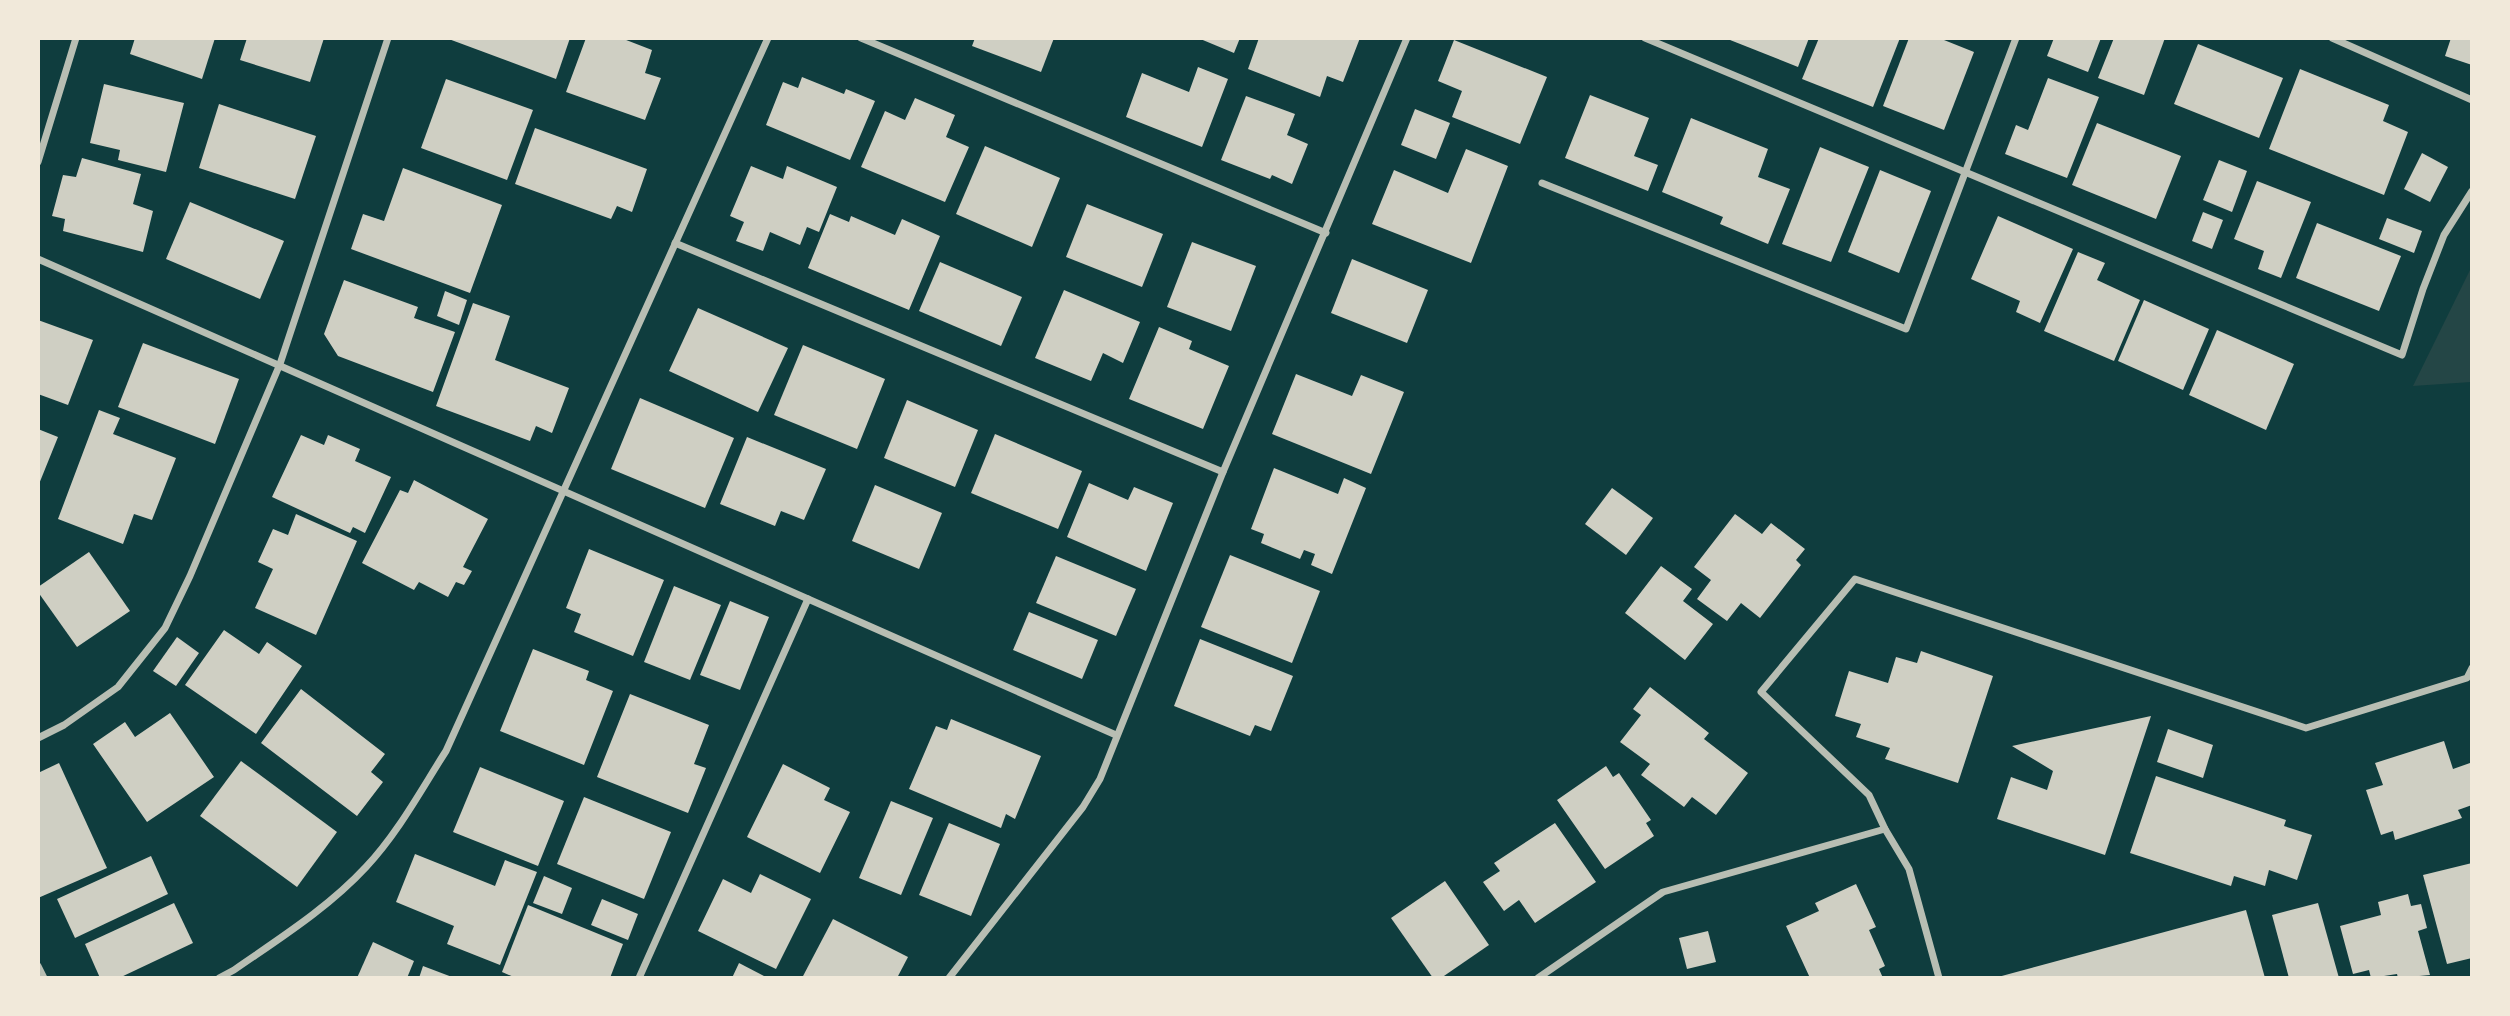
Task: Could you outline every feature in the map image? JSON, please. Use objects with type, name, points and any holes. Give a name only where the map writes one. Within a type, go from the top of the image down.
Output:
[{"type":"street","points":[[38,162],[76,38]]},
{"type":"street","points":[[38,738],[64,724],[118,687],[165,628],[196,564],[280,364],[388,38]]},
{"type":"street","points":[[219,978],[319,912],[367,866],[409,811],[446,751],[768,38]]},
{"type":"street","points":[[861,38],[1325,233]]},
{"type":"street","points":[[949,978],[1083,807],[1100,779],[1223,472],[1407,38]]},
{"type":"street","points":[[1645,38],[2402,355],[2444,235],[2472,191]]},
{"type":"street","points":[[1542,183],[1906,329],[2016,38]]},
{"type":"street","points":[[2332,38],[2472,100]]},
{"type":"street","points":[[675,243],[1223,472]]},
{"type":"street","points":[[38,259],[1116,735]]},
{"type":"street","points":[[1939,978],[1909,869],[1869,795],[1762,692],[1855,579],[2306,728],[2467,678],[2472,668]]},
{"type":"street","points":[[639,978],[808,599]]},
{"type":"street","points":[[1538,978],[1663,892],[1885,829]]},
{"type":"street","points":[[38,966],[44,978]]},
{"type":"shaded area","points":[[2471,268],[2471,382],[2413,386]]},
{"type":"building","points":[[135,38],[215,38],[202,79],[130,54]]},
{"type":"building","points":[[247,38],[324,38],[310,82],[240,60]]},
{"type":"building","points":[[446,38],[570,38],[556,79]]},
{"type":"building","points":[[586,38],[621,38],[652,50],[645,73],[661,78],[645,120],[566,92]]},
{"type":"building","points":[[975,38],[1054,38],[1041,72],[972,46]]},
{"type":"building","points":[[1198,38],[1240,38],[1234,53]]},
{"type":"building","points":[[1259,38],[1360,38],[1343,82],[1327,76],[1320,97],[1248,69]]},
{"type":"building","points":[[1725,38],[1809,38],[1798,67]]},
{"type":"building","points":[[1819,38],[1900,38],[1873,107],[1802,79]]},
{"type":"building","points":[[1909,38],[1939,38],[1974,52],[1944,130],[1883,106]]},
{"type":"building","points":[[2054,38],[2101,38],[2088,72],[2047,56]]},
{"type":"building","points":[[2114,38],[2165,38],[2144,95],[2098,78]]},
{"type":"building","points":[[2451,38],[2472,38],[2472,65],[2445,56]]},
{"type":"building","points":[[1454,40],[1547,77],[1520,144],[1452,117],[1462,91],[1438,81]]},
{"type":"building","points":[[2198,44],[2283,78],[2259,138],[2174,104]]},
{"type":"building","points":[[1198,67],[1228,79],[1202,147],[1126,117],[1142,73],[1189,92]]},
{"type":"building","points":[[2300,69],[2389,105],[2383,121],[2408,132],[2384,195],[2269,149]]},
{"type":"building","points":[[802,77],[844,94],[846,89],[875,101],[850,160],[766,125],[783,82],[798,88]]},
{"type":"building","points":[[2048,78],[2099,97],[2067,178],[2005,154],[2016,125],[2028,130]]},
{"type":"building","points":[[446,79],[533,110],[507,180],[421,148]]},
{"type":"building","points":[[104,84],[184,103],[166,172],[118,160],[120,150],[90,143]]},
{"type":"building","points":[[1590,95],[1649,118],[1634,156],[1658,165],[1648,191],[1565,158]]},
{"type":"building","points":[[1246,96],[1295,114],[1287,135],[1308,144],[1292,184],[1272,175],[1270,179],[1221,160]]},
{"type":"building","points":[[915,98],[955,115],[946,137],[969,147],[945,202],[861,167],[885,111],[905,120]]},
{"type":"building","points":[[219,104],[316,136],[295,199],[199,168]]},
{"type":"building","points":[[1415,109],[1450,123],[1436,159],[1401,145]]},
{"type":"building","points":[[1691,118],[1768,149],[1758,177],[1790,189],[1768,244],[1720,224],[1723,217],[1662,192]]},
{"type":"building","points":[[2097,123],[2181,156],[2156,219],[2072,185]]},
{"type":"building","points":[[535,128],[647,169],[632,212],[617,206],[611,219],[515,184]]},
{"type":"building","points":[[985,146],[1060,178],[1032,247],[956,214]]},
{"type":"building","points":[[1820,147],[1869,167],[1831,262],[1782,244]]},
{"type":"building","points":[[1466,149],[1508,166],[1471,263],[1372,224],[1394,170],[1448,193]]},
{"type":"building","points":[[2422,153],[2448,167],[2430,202],[2404,189]]},
{"type":"building","points":[[82,158],[141,174],[133,204],[153,211],[143,252],[63,231],[65,219],[52,216],[63,175],[76,177]]},
{"type":"building","points":[[2219,160],[2247,171],[2232,212],[2203,200]]},
{"type":"building","points":[[751,166],[783,179],[787,166],[837,187],[819,232],[807,227],[800,245],[770,232],[763,251],[736,241],[744,222],[730,216]]},
{"type":"building","points":[[403,168],[502,205],[470,293],[351,249],[363,214],[384,221]]},
{"type":"building","points":[[1880,170],[1931,191],[1899,273],[1848,252]]},
{"type":"building","points":[[2257,181],[2311,202],[2281,278],[2258,269],[2264,251],[2234,239]]},
{"type":"building","points":[[190,202],[284,241],[260,299],[166,259]]},
{"type":"building","points":[[1087,204],[1163,234],[1142,287],[1066,257]]},
{"type":"building","points":[[2203,212],[2223,220],[2212,249],[2192,241]]},
{"type":"building","points":[[830,214],[849,222],[851,216],[895,235],[902,219],[940,236],[909,310],[808,268]]},
{"type":"building","points":[[1998,216],[2073,249],[2040,323],[2016,312],[2020,301],[1971,279]]},
{"type":"building","points":[[2387,218],[2422,231],[2414,253],[2379,239]]},
{"type":"building","points":[[2317,223],[2401,256],[2379,311],[2296,278]]},
{"type":"building","points":[[1192,242],[1256,266],[1231,331],[1167,307]]},
{"type":"building","points":[[2078,252],[2105,263],[2097,280],[2140,300],[2114,361],[2044,331]]},
{"type":"building","points":[[1352,259],[1428,290],[1407,343],[1331,313]]},
{"type":"building","points":[[940,262],[1022,297],[1001,346],[919,311]]},
{"type":"building","points":[[344,280],[418,307],[414,318],[455,332],[433,392],[338,356],[324,334]]},
{"type":"building","points":[[1064,290],[1140,322],[1123,363],[1103,353],[1091,381],[1035,358]]},
{"type":"building","points":[[445,291],[467,300],[459,325],[437,316]]},
{"type":"building","points":[[2144,300],[2209,329],[2183,390],[2118,361]]},
{"type":"building","points":[[473,303],[510,316],[495,360],[569,388],[552,433],[536,426],[530,441],[436,406]]},
{"type":"building","points":[[698,308],[788,348],[758,412],[669,371]]},
{"type":"building","points":[[38,320],[93,340],[68,405],[38,394]]},
{"type":"building","points":[[1159,327],[1192,341],[1189,349],[1229,366],[1203,429],[1129,399]]},
{"type":"building","points":[[2217,330],[2294,364],[2266,430],[2189,395]]},
{"type":"building","points":[[143,343],[239,379],[215,444],[118,407]]},
{"type":"building","points":[[803,345],[885,379],[857,449],[774,415]]},
{"type":"building","points":[[1296,374],[1352,396],[1361,375],[1404,392],[1371,474],[1272,434]]},
{"type":"building","points":[[640,398],[734,438],[705,508],[611,469]]},
{"type":"building","points":[[907,400],[978,430],[955,487],[884,458]]},
{"type":"building","points":[[99,410],[120,418],[113,434],[176,458],[152,520],[134,514],[123,544],[58,519]]},
{"type":"building","points":[[38,429],[58,437],[39,484],[38,484]]},
{"type":"building","points":[[995,434],[1082,471],[1058,529],[971,493]]},
{"type":"building","points":[[301,435],[324,445],[328,435],[360,449],[355,461],[391,477],[365,533],[353,527],[350,533],[272,497]]},
{"type":"building","points":[[747,437],[826,469],[804,520],[781,511],[775,526],[720,504]]},
{"type":"building","points":[[1274,468],[1338,494],[1344,478],[1366,488],[1332,574],[1311,565],[1315,554],[1304,550],[1300,559],[1261,543],[1264,534],[1251,529]]},
{"type":"building","points":[[414,480],[488,519],[463,567],[472,571],[464,585],[456,582],[448,597],[419,582],[414,590],[362,563],[400,490],[408,493]]},
{"type":"building","points":[[1089,483],[1128,500],[1134,487],[1173,503],[1146,571],[1067,537]]},
{"type":"building","points":[[875,485],[942,513],[919,569],[852,541]]},
{"type":"building","points":[[1612,488],[1653,518],[1626,555],[1585,524]]},
{"type":"building","points":[[296,514],[357,541],[316,635],[255,608],[273,569],[258,562],[273,529],[288,535]]},
{"type":"building","points":[[1735,514],[1762,534],[1771,523],[1805,549],[1796,560],[1801,565],[1760,618],[1741,603],[1727,621],[1697,599],[1711,580],[1694,567]]},
{"type":"building","points":[[589,549],[664,580],[633,656],[574,632],[581,614],[566,608]]},
{"type":"building","points":[[89,552],[130,611],[77,647],[38,592],[38,587]]},
{"type":"building","points":[[1230,555],[1320,591],[1292,663],[1201,627]]},
{"type":"building","points":[[1056,556],[1136,589],[1116,636],[1036,603]]},
{"type":"building","points":[[1661,566],[1692,589],[1683,601],[1713,624],[1685,660],[1625,613]]},
{"type":"building","points":[[674,586],[721,605],[690,680],[644,662]]},
{"type":"building","points":[[730,601],[769,617],[740,690],[700,675]]},
{"type":"building","points":[[1029,612],[1098,640],[1082,679],[1013,650]]},
{"type":"building","points":[[224,630],[259,654],[267,642],[302,666],[256,734],[185,685]]},
{"type":"building","points":[[177,637],[199,653],[176,686],[153,671]]},
{"type":"building","points":[[1200,639],[1293,676],[1271,731],[1255,725],[1250,736],[1174,706]]},
{"type":"building","points":[[533,649],[589,671],[586,680],[613,691],[584,765],[500,731]]},
{"type":"building","points":[[1921,651],[1993,676],[1958,783],[1885,759],[1890,748],[1856,737],[1861,724],[1835,716],[1849,671],[1888,683],[1896,657],[1917,663]]},
{"type":"building","points":[[1650,687],[1709,733],[1704,739],[1748,773],[1716,815],[1692,797],[1684,807],[1641,775],[1650,764],[1620,742],[1641,715],[1633,709]]},
{"type":"building","points":[[301,689],[385,754],[371,772],[383,782],[357,816],[261,743]]},
{"type":"building","points":[[630,694],[709,725],[694,764],[706,768],[688,813],[597,777]]},
{"type":"building","points":[[170,713],[214,777],[147,822],[93,744],[125,722],[135,737]]},
{"type":"building","points":[[2151,716],[2105,855],[1997,819],[2011,777],[2047,790],[2053,771],[2012,746]]},
{"type":"building","points":[[951,719],[1041,756],[1015,819],[1006,814],[1001,828],[909,789],[936,726],[947,730]]},
{"type":"building","points":[[2168,729],[2213,745],[2203,778],[2157,762]]},
{"type":"building","points":[[2444,741],[2453,769],[2470,763],[2472,805],[2458,810],[2462,818],[2395,840],[2393,831],[2381,835],[2366,790],[2383,785],[2375,763]]},
{"type":"building","points":[[241,761],[337,832],[297,887],[200,816]]},
{"type":"building","points":[[59,763],[107,868],[38,898],[38,773]]},
{"type":"building","points":[[783,764],[830,788],[824,800],[850,812],[820,873],[747,837]]},
{"type":"building","points":[[1606,766],[1613,777],[1619,773],[1651,820],[1646,823],[1654,836],[1605,869],[1557,800]]},
{"type":"building","points":[[480,767],[564,801],[538,866],[453,832]]},
{"type":"building","points":[[2156,776],[2286,820],[2284,826],[2312,835],[2297,880],[2269,870],[2265,886],[2234,876],[2231,886],[2130,853]]},
{"type":"building","points":[[584,797],[671,832],[644,899],[557,864]]},
{"type":"building","points":[[891,801],[933,818],[901,895],[859,878]]},
{"type":"building","points":[[949,823],[1000,844],[971,916],[919,895]]},
{"type":"building","points":[[1555,823],[1596,882],[1535,923],[1519,900],[1504,911],[1483,882],[1500,871],[1494,863]]},
{"type":"building","points":[[415,854],[495,886],[505,860],[537,872],[500,965],[447,944],[454,926],[396,902]]},
{"type":"building","points":[[151,856],[168,894],[75,938],[57,899]]},
{"type":"building","points":[[2472,863],[2472,958],[2447,964],[2423,875]]},
{"type":"building","points":[[760,874],[811,899],[776,969],[698,931],[723,879],[751,893]]},
{"type":"building","points":[[544,876],[572,888],[562,914],[533,903]]},
{"type":"building","points":[[1445,881],[1489,945],[1441,978],[1433,978],[1391,918]]},
{"type":"building","points":[[1856,884],[1876,927],[1869,930],[1885,966],[1879,969],[1883,978],[1810,978],[1786,926],[1819,911],[1815,903]]},
{"type":"building","points":[[2408,894],[2411,906],[2421,904],[2427,928],[2418,931],[2430,975],[2398,978],[2397,974],[2371,978],[2369,970],[2353,974],[2340,926],[2381,915],[2378,902]]},
{"type":"building","points":[[602,899],[638,914],[628,940],[591,925]]},
{"type":"building","points":[[174,903],[193,943],[119,978],[100,978],[85,944]]},
{"type":"building","points":[[2318,903],[2339,978],[2289,978],[2272,915]]},
{"type":"building","points":[[528,905],[623,944],[610,978],[516,978],[502,972]]},
{"type":"building","points":[[2246,910],[2265,978],[1998,978],[1998,977]]},
{"type":"building","points":[[833,919],[908,957],[897,978],[802,978]]},
{"type":"building","points":[[1708,931],[1716,962],[1687,969],[1679,938]]},
{"type":"building","points":[[373,942],[414,961],[407,978],[357,978]]},
{"type":"building","points":[[739,963],[768,978],[732,978]]},
{"type":"building","points":[[423,966],[452,977],[452,978],[419,978]]}]
